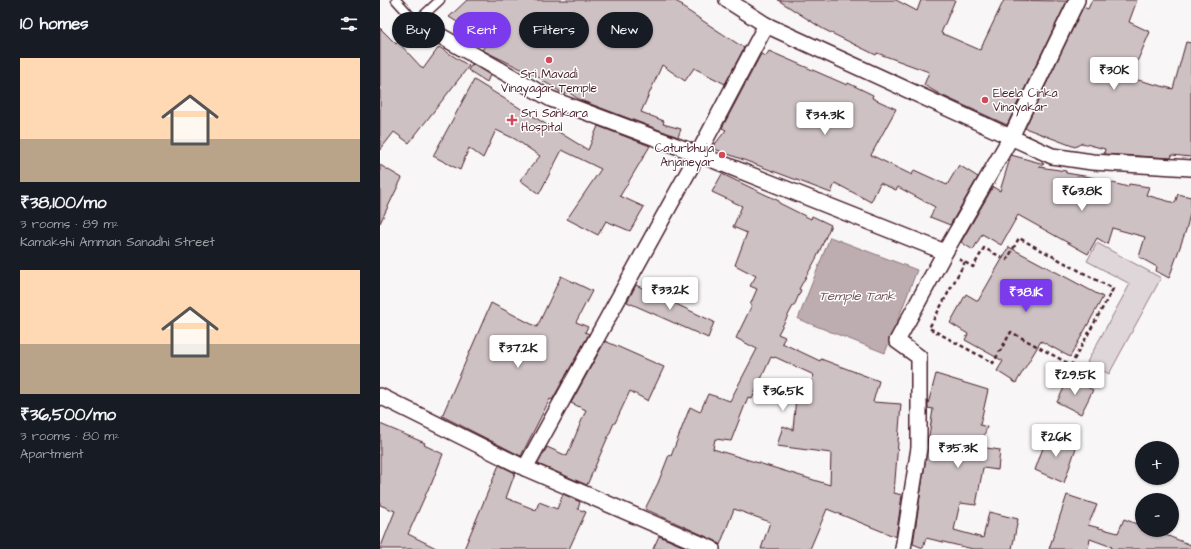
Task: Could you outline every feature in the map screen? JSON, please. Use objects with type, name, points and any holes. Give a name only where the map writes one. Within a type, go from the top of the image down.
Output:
[{"type":"street","points":[[726,0],[766,25],[1052,156],[1092,162],[1191,168]]},
{"type":"street","points":[[903,549],[919,448],[919,357],[898,341],[944,252],[1011,137],[1078,0]]},
{"type":"street","points":[[525,468],[698,154],[766,25]]},
{"type":"street","points":[[445,39],[551,99],[698,154],[944,252]]},
{"type":"street","points":[[380,396],[525,468],[712,549]]},
{"type":"lane","points":[[396,0],[407,12]]},
{"type":"lane","points":[[427,12],[440,0]]},
{"type":"path","points":[[944,252],[965,262],[974,267],[984,248],[1007,260],[1019,238],[1113,289],[1071,365],[1011,332],[993,363],[929,328],[965,262]]},
{"type":"shaded area","points":[[1097,243],[1161,278],[1109,374],[1087,362],[1130,284],[1087,261]]},
{"type":"water","name":"Temple Tank","points":[[830,237],[917,270],[885,353],[798,319]]},
{"type":"building","points":[[467,0],[673,0],[683,5],[682,7],[744,48],[725,84],[694,68],[685,81],[662,65],[641,112],[664,121],[663,124],[681,129],[678,137],[580,100],[568,92],[564,94],[543,81],[544,80],[482,50],[483,48],[511,48],[511,12],[454,12]]},
{"type":"building","points":[[778,0],[896,0],[917,11],[921,0],[955,0],[941,33],[980,50],[1004,0],[1067,1],[1007,125],[941,95],[924,85],[929,72],[877,53],[876,55],[823,29]]},
{"type":"building","points":[[1092,0],[1137,0],[1129,22],[1150,32],[1130,78],[1173,89],[1186,42],[1191,43],[1191,157],[1172,155],[1171,158],[1104,154],[1105,149],[1082,143],[1075,147],[1025,128],[1083,7],[1088,9]]},
{"type":"building","points":[[453,13],[453,19],[449,17]]},
{"type":"building","points":[[380,28],[392,40],[392,48],[404,48],[423,69],[438,48],[469,66],[409,143],[394,132],[380,150]]},
{"type":"building","points":[[769,51],[847,85],[848,83],[873,95],[872,98],[896,109],[871,155],[912,175],[914,170],[947,185],[959,165],[978,177],[950,225],[930,217],[935,207],[898,187],[896,190],[880,183],[871,202],[835,183],[831,193],[712,148],[726,130],[722,128],[761,54],[766,56]]},
{"type":"building","points":[[472,64],[490,75],[487,82],[468,70]]},
{"type":"building","points":[[474,80],[588,150],[598,126],[650,146],[620,196],[644,207],[630,231],[606,221],[598,235],[567,219],[601,169],[562,150],[539,194],[520,180],[540,156],[515,139],[496,130],[483,158],[469,148],[460,170],[433,156]]},
{"type":"building","points":[[1011,155],[1044,164],[1039,167],[1066,171],[1066,173],[1090,177],[1128,187],[1129,184],[1149,187],[1146,195],[1175,203],[1178,194],[1191,197],[1191,210],[1186,230],[1169,278],[1156,271],[1157,267],[1139,257],[1145,237],[1112,228],[1107,244],[1097,238],[1088,254],[1018,215],[1001,245],[982,234],[973,250],[961,242],[993,187],[1000,191]]},
{"type":"building","points":[[380,165],[402,178],[380,223]]},
{"type":"building","points":[[722,174],[779,201],[779,203],[811,219],[812,216],[831,225],[816,259],[799,289],[801,290],[794,306],[778,334],[785,337],[782,343],[820,361],[821,359],[879,381],[873,402],[901,404],[894,493],[902,495],[896,537],[827,509],[810,549],[761,549],[770,522],[734,509],[720,545],[716,541],[645,509],[658,483],[669,455],[671,456],[690,407],[700,412],[708,394],[730,401],[757,349],[736,338],[752,305],[750,305],[757,289],[750,286],[756,276],[735,265],[747,233],[733,227],[742,206],[712,192]],"holes":[[[771,357],[775,357],[814,375],[805,398],[796,397],[793,430],[783,426],[777,446],[831,453],[830,485],[713,449],[715,439],[731,441],[748,397],[752,399]]]},
{"type":"building","points":[[1009,247],[1103,297],[1070,357],[1041,341],[1016,383],[997,371],[1003,361],[965,340],[968,334],[950,323],[966,294],[978,301]]},
{"type":"building","points":[[561,276],[592,291],[576,322],[588,327],[585,332],[589,334],[552,400],[550,399],[521,456],[442,416],[491,303],[537,327]]},
{"type":"building","points":[[636,285],[714,322],[708,338],[627,302]]},
{"type":"building","points":[[605,341],[664,367],[648,401],[630,391],[614,423],[587,485],[538,464],[547,447],[567,456],[586,410],[571,403]]},
{"type":"building","points":[[936,374],[988,390],[980,425],[987,427],[980,447],[1000,450],[998,470],[983,468],[976,505],[960,503],[954,530],[983,538],[989,512],[1018,519],[1012,549],[973,549],[926,538],[923,548],[913,544],[933,409],[928,408],[928,404]]},
{"type":"building","points":[[1069,378],[1093,390],[1081,414],[1057,402]]},
{"type":"building","points":[[380,424],[425,443],[424,445],[443,454],[431,485],[408,534],[438,549],[380,549],[395,511],[380,505]]},
{"type":"building","points":[[1048,434],[1077,445],[1064,483],[1035,470]]},
{"type":"building","points":[[499,465],[515,473],[506,498],[536,510],[539,502],[557,509],[563,494],[580,502],[578,509],[586,512],[569,549],[464,549]]},
{"type":"building","points":[[1067,495],[1097,505],[1088,525],[1118,533],[1124,519],[1135,523],[1135,537],[1171,537],[1191,545],[1191,549],[1111,549],[1112,547],[1090,539],[1088,549],[1049,549]]},
{"type":"building","points":[[659,536],[689,549],[653,549]]},
{"type":"place","name":"Sri Mavadi Vinayagar Temple","points":[[549,60]]},
{"type":"place","name":"Eleela Cinka Vinayakar","points":[[985,100]]},
{"type":"place","name":"Sri Sankara Hospital","points":[[512,120]]},
{"type":"place","name":"Caturbhuja Anjaneyar","points":[[722,155]]}]
